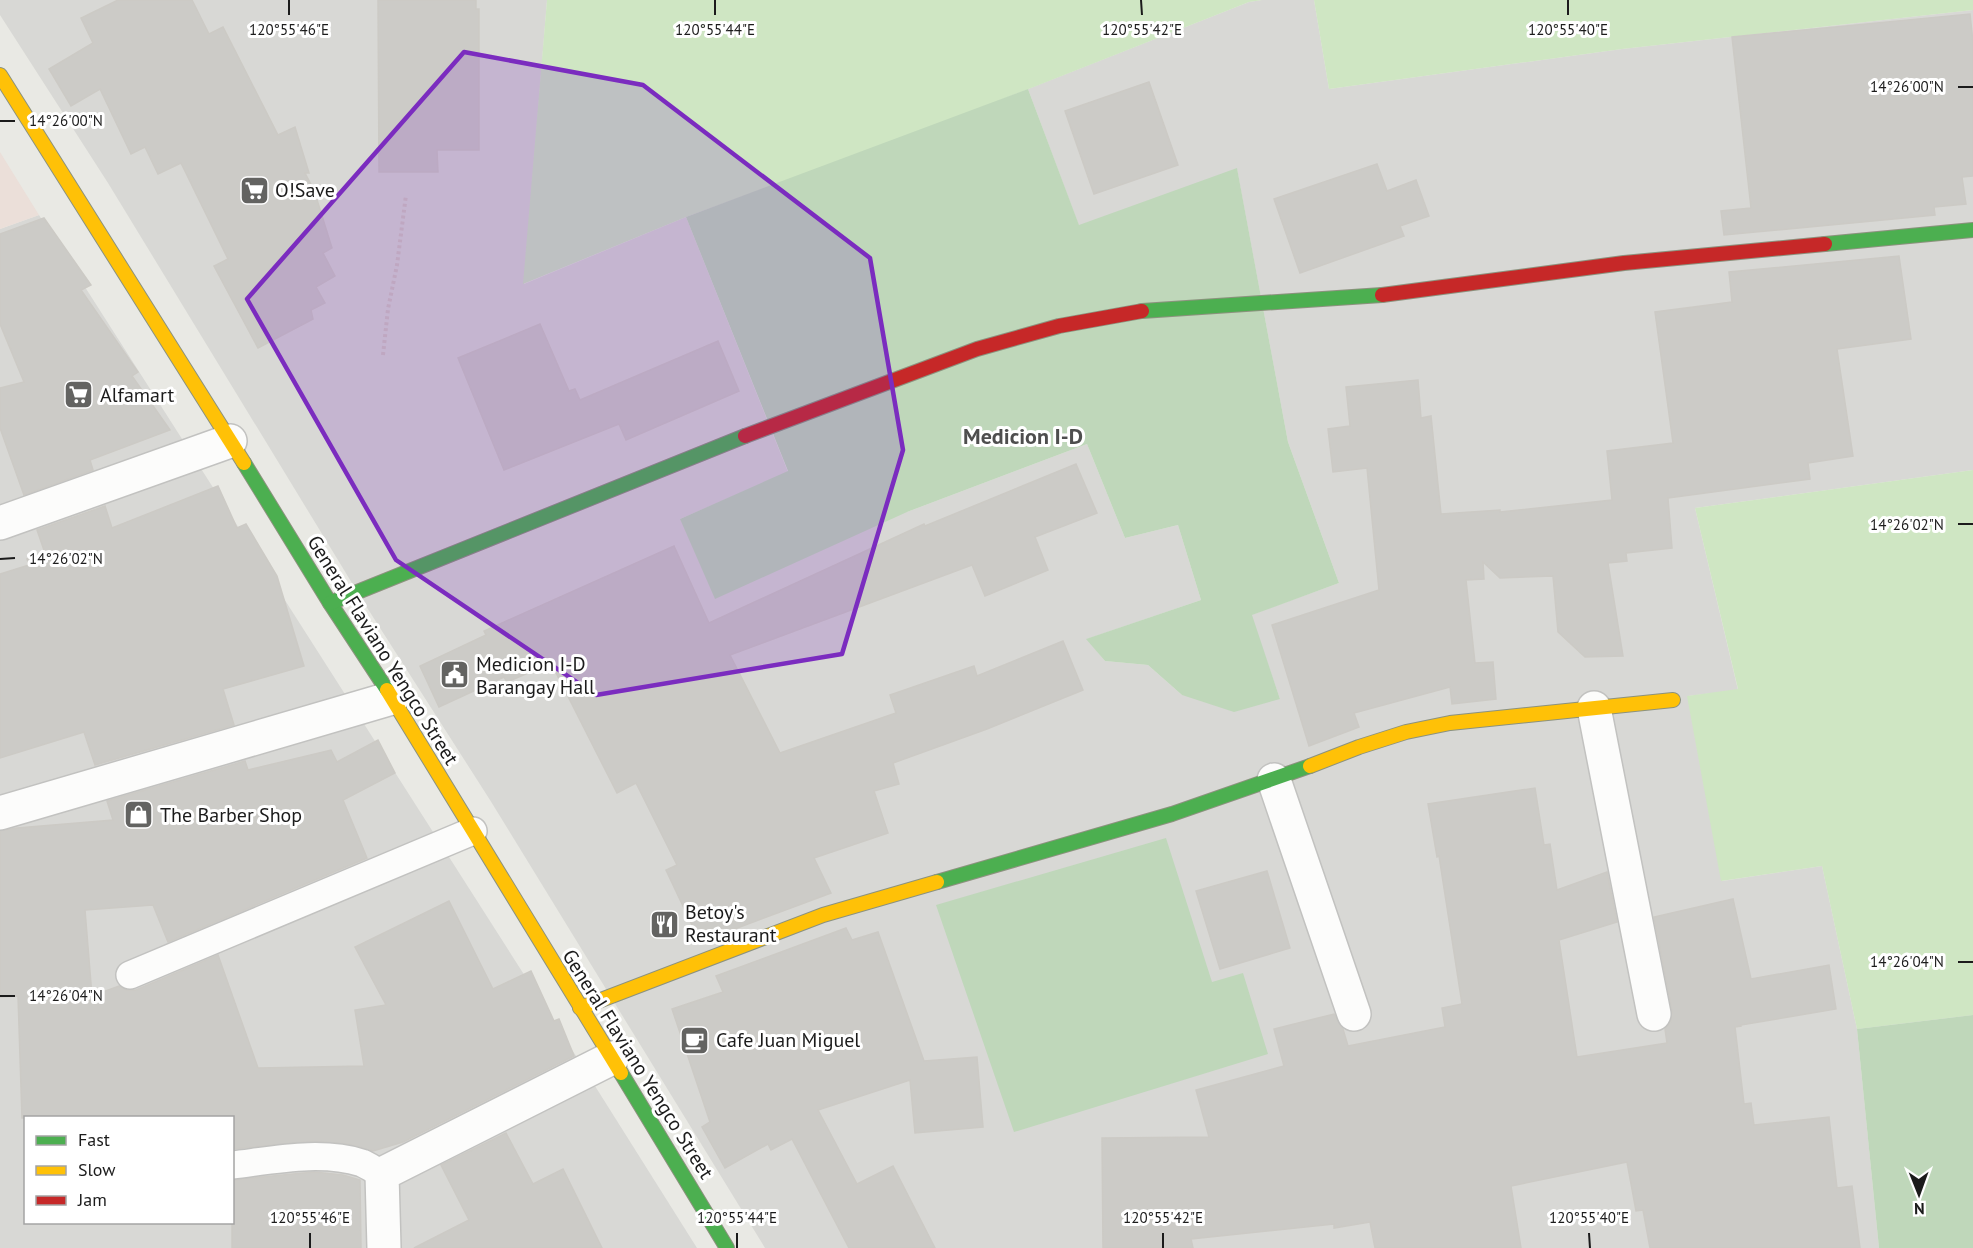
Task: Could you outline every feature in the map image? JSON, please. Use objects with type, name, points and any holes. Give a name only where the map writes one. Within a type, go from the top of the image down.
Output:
[{"type":"street","name":"General Flaviano Yengco Street","points":[[0,75],[330,603],[392,698],[727,1248]]},
{"type":"street","points":[[330,603],[721,445],[977,350],[1059,326],[1150,310],[1375,296],[1624,262],[1973,230]]},
{"type":"street","points":[[0,523],[230,441]]},
{"type":"street","points":[[0,813],[392,698]]},
{"type":"street","points":[[580,1008],[823,915],[1172,814],[1406,732],[1450,723],[1673,700]]},
{"type":"street","points":[[1594,708],[1654,1014]]},
{"type":"street","points":[[1274,780],[1354,1014]]},
{"type":"street","points":[[384,1248],[382,1174],[612,1058]]},
{"type":"lane","points":[[130,975],[473,831]]},
{"type":"lane","points":[[234,1165],[332,1157],[363,1164],[382,1174]]},
{"type":"path","points":[[383,355],[406,195]]},
{"type":"highlighted area","points":[[464,52],[643,85],[870,258],[903,450],[842,654],[596,695],[396,560],[247,299]]},
{"type":"shaded area","points":[[0,0],[547,0],[524,284],[686,217],[788,472],[680,519],[907,512],[1087,444],[1125,538],[1178,525],[1201,600],[1087,639],[1105,661],[1148,665],[1182,695],[1280,699],[1251,615],[1339,583],[1288,442],[1237,169],[1079,226],[1028,89],[1249,2],[1262,0],[1314,0],[1329,89],[1622,49],[1973,10],[1973,470],[1695,508],[1738,690],[1688,696],[1722,881],[1822,866],[1857,1029],[1879,1248],[765,1248],[490,800],[366,606],[108,183],[0,15]]},
{"type":"shaded area","points":[[0,152],[39,215],[0,229]]},
{"type":"shaded area","points":[[39,215],[697,1248],[0,1248],[0,229]]},
{"type":"green space","points":[[547,0],[1262,0],[1249,2],[927,129],[686,217],[523,284]]},
{"type":"green space","points":[[1314,0],[1973,0],[1973,10],[1622,49],[1329,89]]},
{"type":"green space","points":[[1028,89],[1079,225],[1237,168],[1288,442],[1339,583],[1252,615],[1280,699],[1234,712],[1182,695],[1148,665],[1105,661],[1086,639],[1201,600],[1178,525],[1125,538],[1087,444],[907,512],[715,599],[680,519],[788,471],[686,217]]},
{"type":"green space","points":[[1973,470],[1973,1015],[1857,1029],[1822,866],[1721,881],[1687,696],[1738,689],[1695,508]]},
{"type":"green space","points":[[1166,838],[1212,982],[1243,973],[1268,1054],[1014,1132],[936,905]]},
{"type":"green space","points":[[1973,1015],[1973,1248],[1879,1248],[1857,1029]]},
{"type":"building","points":[[118,0],[192,0],[209,34],[223,27],[278,135],[295,127],[309,173],[305,173],[314,190],[332,248],[323,253],[335,276],[316,287],[325,303],[311,310],[313,319],[258,348],[214,266],[228,259],[181,163],[158,174],[145,147],[131,154],[100,89],[71,106],[49,69],[93,43],[81,18]]},
{"type":"building","points":[[378,0],[476,0],[476,9],[479,9],[479,150],[437,150],[438,172],[379,172]]},
{"type":"building","points":[[1970,14],[1973,42],[1973,176],[1962,177],[1966,204],[1934,207],[1935,215],[1724,235],[1721,211],[1751,208],[1732,37]]},
{"type":"building","points":[[1149,82],[1178,165],[1094,194],[1065,111]]},
{"type":"building","points":[[1377,164],[1387,191],[1416,180],[1429,216],[1400,226],[1404,236],[1300,273],[1274,199]]},
{"type":"building","points":[[44,218],[91,285],[81,290],[138,372],[132,376],[170,430],[90,460],[93,470],[24,495],[0,428],[0,388],[24,382],[0,324],[0,234]]},
{"type":"building","points":[[1899,256],[1911,339],[1837,349],[1853,456],[1808,463],[1810,479],[1668,498],[1672,548],[1626,553],[1627,561],[1608,563],[1623,656],[1585,657],[1558,632],[1553,576],[1500,578],[1483,562],[1484,579],[1466,580],[1475,663],[1493,662],[1496,699],[1452,704],[1450,687],[1354,713],[1359,727],[1309,746],[1272,625],[1379,590],[1367,468],[1333,472],[1328,429],[1350,426],[1346,387],[1418,380],[1421,418],[1431,416],[1441,514],[1500,510],[1500,512],[1612,500],[1607,451],[1673,443],[1655,312],[1732,302],[1729,272]]},
{"type":"building","points":[[540,324],[569,391],[575,389],[580,400],[718,341],[739,391],[626,440],[619,424],[504,470],[458,358]]},
{"type":"building","points":[[1076,464],[1097,513],[1035,537],[1048,570],[985,596],[972,565],[730,655],[780,753],[896,713],[890,695],[974,666],[977,676],[1063,641],[1083,690],[987,729],[893,763],[899,784],[874,791],[888,833],[814,858],[831,893],[700,942],[666,870],[677,865],[636,783],[617,793],[551,663],[507,682],[504,677],[439,707],[420,666],[486,635],[484,631],[674,546],[709,623],[924,524],[925,526]]},
{"type":"building","points":[[218,486],[237,528],[246,524],[277,576],[304,666],[223,689],[234,725],[95,765],[84,732],[0,758],[0,574],[29,565],[27,559],[45,553],[37,530],[105,506],[112,528]]},
{"type":"building","points":[[378,740],[395,773],[343,800],[367,858],[168,942],[153,905],[85,910],[92,996],[119,986],[127,990],[136,990],[218,955],[258,1068],[364,1066],[355,1010],[386,1005],[355,947],[449,901],[493,989],[531,971],[554,1021],[559,1019],[574,1056],[403,1142],[373,1151],[348,1144],[314,1141],[234,1149],[234,1116],[24,1116],[22,1118],[18,996],[0,997],[0,831],[113,820],[107,801],[245,761],[248,770],[331,750],[337,762]]},
{"type":"building","points":[[1535,788],[1544,845],[1550,844],[1557,890],[1607,872],[1617,922],[1559,940],[1577,1057],[1667,1043],[1665,1029],[1671,1021],[1672,1010],[1654,917],[1733,899],[1751,979],[1829,965],[1836,1009],[1735,1027],[1744,1104],[1751,1103],[1754,1125],[1829,1117],[1837,1188],[1852,1186],[1860,1248],[1650,1248],[1643,1210],[1636,1211],[1627,1162],[1511,1186],[1521,1248],[1375,1248],[1370,1222],[1334,1228],[1334,1224],[1191,1239],[1193,1248],[1103,1248],[1102,1138],[1209,1137],[1196,1090],[1284,1066],[1274,1029],[1334,1014],[1343,1029],[1348,1046],[1445,1027],[1442,1008],[1462,1004],[1439,856],[1437,857],[1428,804]]},
{"type":"building","points":[[1267,871],[1290,948],[1220,969],[1196,891]]},
{"type":"building","points":[[846,928],[852,940],[878,932],[924,1061],[977,1057],[983,1127],[915,1133],[910,1080],[818,1110],[857,1184],[893,1166],[935,1248],[849,1248],[792,1139],[771,1150],[768,1144],[725,1168],[702,1127],[710,1122],[672,1009],[723,992],[716,976]]},
{"type":"building","points":[[506,1133],[533,1184],[563,1169],[602,1248],[414,1248],[469,1220],[441,1165]]},
{"type":"building","points":[[314,1172],[343,1175],[360,1180],[361,1248],[232,1248],[234,1180]]},
{"type":"traffic: fast","points":[[1825,244],[1973,230]]},
{"type":"traffic: fast","points":[[1142,311],[1382,295]]},
{"type":"traffic: fast","points":[[330,603],[745,436]]},
{"type":"traffic: fast","points":[[244,463],[330,603],[387,690]]},
{"type":"traffic: fast","points":[[937,882],[1172,814],[1310,766]]},
{"type":"traffic: fast","points":[[621,1073],[727,1248]]},
{"type":"traffic: slow","points":[[0,75],[244,463]]},
{"type":"traffic: slow","points":[[387,690],[621,1073]]},
{"type":"traffic: slow","points":[[1310,766],[1406,732],[1450,723],[1673,700]]},
{"type":"traffic: slow","points":[[580,1008],[823,915],[937,882]]},
{"type":"traffic: jam","points":[[1382,295],[1624,263],[1825,244]]},
{"type":"traffic: jam","points":[[745,436],[977,349],[1059,326],[1142,311]]},
{"type":"place","name":"O!Save","points":[[254,190]]},
{"type":"place","name":"Alfamart","points":[[79,395]]},
{"type":"place","name":"Medicion I-D Barangay Hall","points":[[455,675]]},
{"type":"place","name":"The Barber Shop","points":[[139,815]]},
{"type":"place","name":"Betoy's Restaurant","points":[[664,924]]},
{"type":"place","name":"Cafe Juan Miguel","points":[[695,1040]]},
{"type":"district","name":"Medicion I-D","points":[[1023,436]]}]
